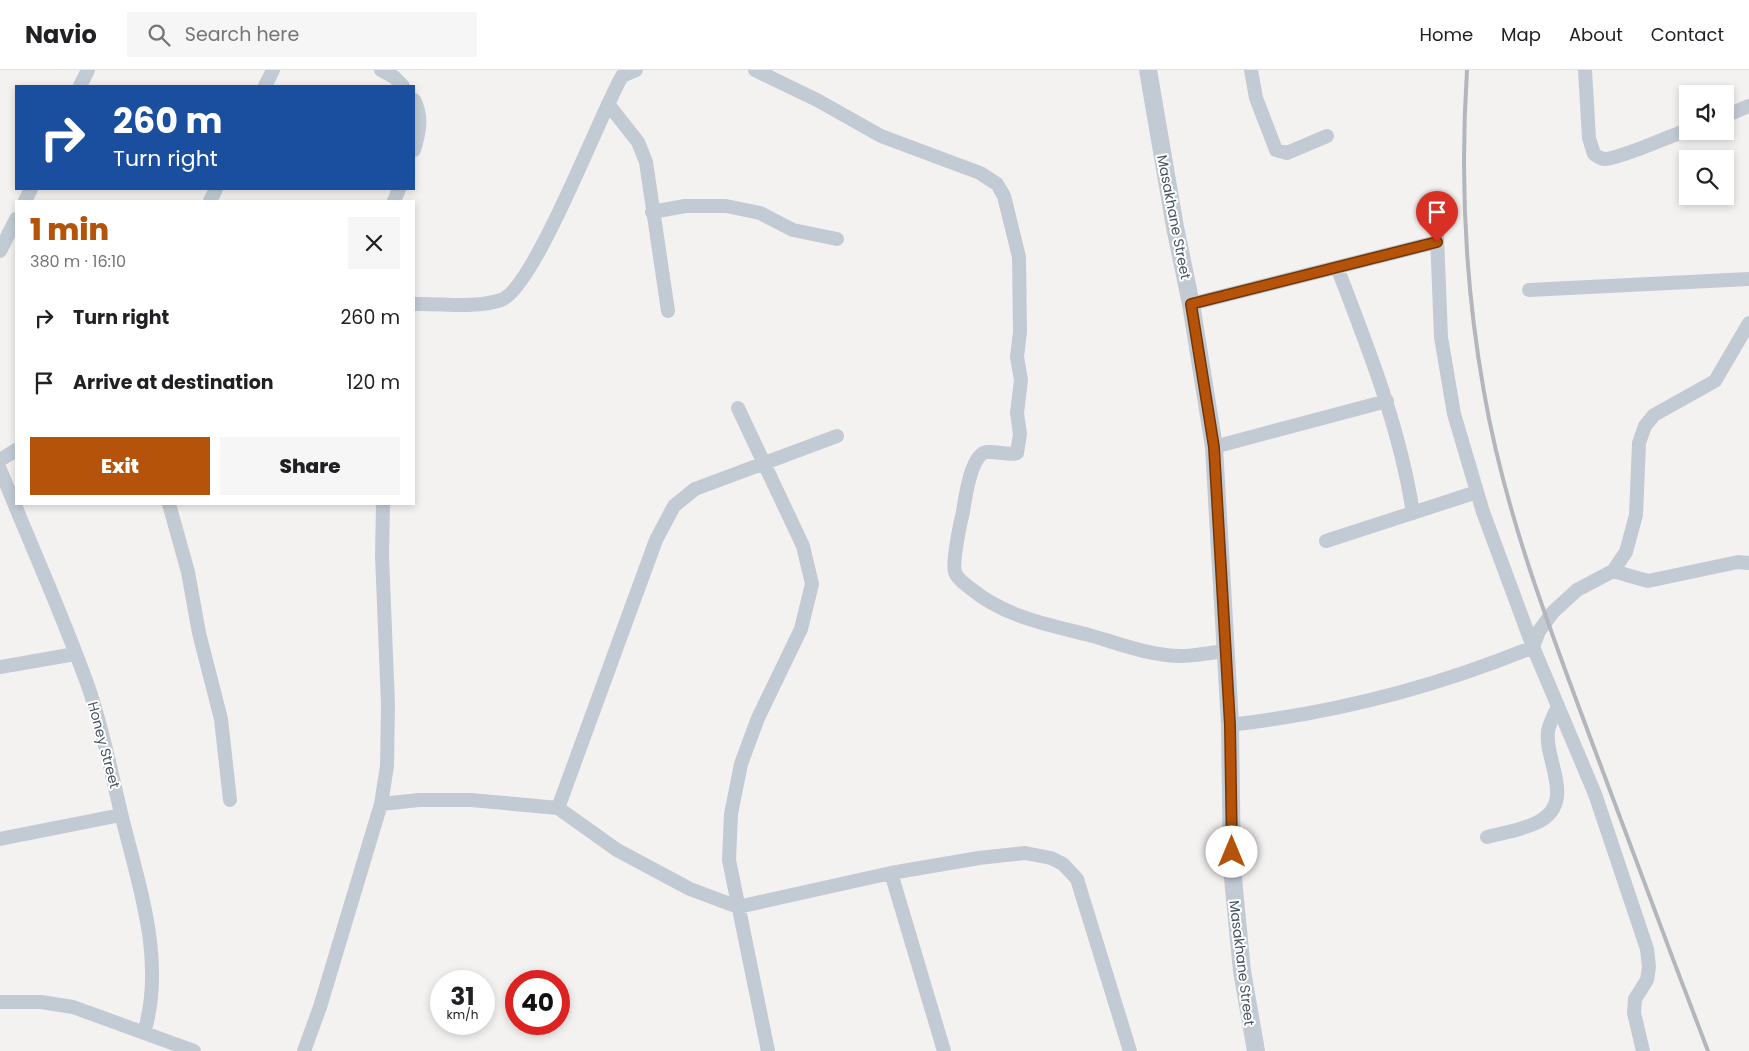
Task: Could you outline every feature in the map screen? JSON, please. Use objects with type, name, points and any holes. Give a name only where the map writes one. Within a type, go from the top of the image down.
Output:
[{"type":"street","points":[[80,85],[88,70]]},
{"type":"street","points":[[266,85],[273,70]]},
{"type":"street","points":[[381,70],[394,76],[402,85]]},
{"type":"street","points":[[415,304],[469,305],[503,299],[524,278],[541,250],[608,104],[620,73],[636,70]]},
{"type":"street","points":[[755,70],[817,100],[881,136],[980,173],[997,184],[1004,196],[1019,257],[1020,332],[1017,358],[1021,380],[1017,413],[1018,446],[1017,453],[1012,455],[985,452],[975,463],[967,491],[960,538],[953,560],[955,573],[962,582],[997,606],[1016,616],[1057,628],[1149,651],[1173,655],[1227,651]]},
{"type":"street","name":"Masakhane Street","points":[[1148,70],[1191,304],[1214,447],[1227,651],[1232,876],[1242,971],[1256,1051]]},
{"type":"street","points":[[1252,70],[1256,98],[1276,150],[1288,153],[1327,136]]},
{"type":"street","points":[[1585,70],[1590,138],[1594,154],[1605,159],[1679,133]]},
{"type":"street","points":[[415,102],[420,130],[415,147]]},
{"type":"street","points":[[608,104],[638,142],[646,162],[668,311]]},
{"type":"street","points":[[1734,112],[1749,106]]},
{"type":"street","points":[[652,212],[685,206],[726,206],[760,213],[793,230],[837,239]]},
{"type":"street","points":[[1436,211],[1443,347],[1454,414],[1477,492],[1533,646],[1546,673],[1595,794],[1647,949],[1650,968],[1647,980],[1635,999],[1634,1014],[1643,1051]]},
{"type":"street","points":[[0,251],[15,220]]},
{"type":"street","points":[[1191,304],[1437,242]]},
{"type":"street","points":[[1337,267],[1368,344],[1387,401],[1406,470],[1413,513]]},
{"type":"street","points":[[1529,290],[1749,279]]},
{"type":"street","points":[[1230,725],[1345,707],[1436,683],[1477,669],[1533,646],[1546,620],[1563,602],[1577,590],[1613,571],[1626,552],[1632,537],[1638,492],[1639,443],[1645,426],[1654,415],[1715,380],[1749,323]]},
{"type":"street","points":[[1214,447],[1387,401]]},
{"type":"street","points":[[738,408],[762,463],[803,546],[812,584],[801,629],[758,718],[741,764],[731,814],[729,860],[768,1051]]},
{"type":"street","points":[[558,808],[656,540],[674,506],[695,489],[837,436]]},
{"type":"street","points":[[0,460],[15,451]]},
{"type":"street","name":"Honey Street","points":[[0,469],[88,686],[101,729],[142,896],[154,963],[152,1001],[144,1033]]},
{"type":"street","points":[[1326,541],[1477,492]]},
{"type":"street","points":[[169,505],[188,572],[199,633],[221,719],[230,800]]},
{"type":"street","points":[[304,1051],[320,1007],[382,804],[387,766],[388,705],[382,555],[383,505]]},
{"type":"street","points":[[1613,571],[1648,581],[1738,562],[1749,563]]},
{"type":"street","points":[[0,667],[75,654]]},
{"type":"street","points":[[1487,837],[1536,823],[1547,816],[1554,806],[1557,778],[1549,748],[1548,731],[1558,706]]},
{"type":"street","points":[[382,804],[419,800],[471,800],[558,808],[617,850],[690,889],[738,907],[891,873],[979,858],[1025,853],[1051,858],[1063,864],[1077,879],[1130,1051]]},
{"type":"street","points":[[0,839],[121,815]]},
{"type":"street","points":[[891,873],[944,1051]]},
{"type":"street","points":[[0,1002],[41,1002],[73,1007],[194,1051]]},
{"type":"railway","points":[[1467,70],[1464,191],[1468,272],[1472,312],[1492,435],[1515,521],[1556,646],[1708,1051]]},
{"type":"route","points":[[1232,852],[1230,725],[1214,447],[1191,304],[1437,242]]}]
